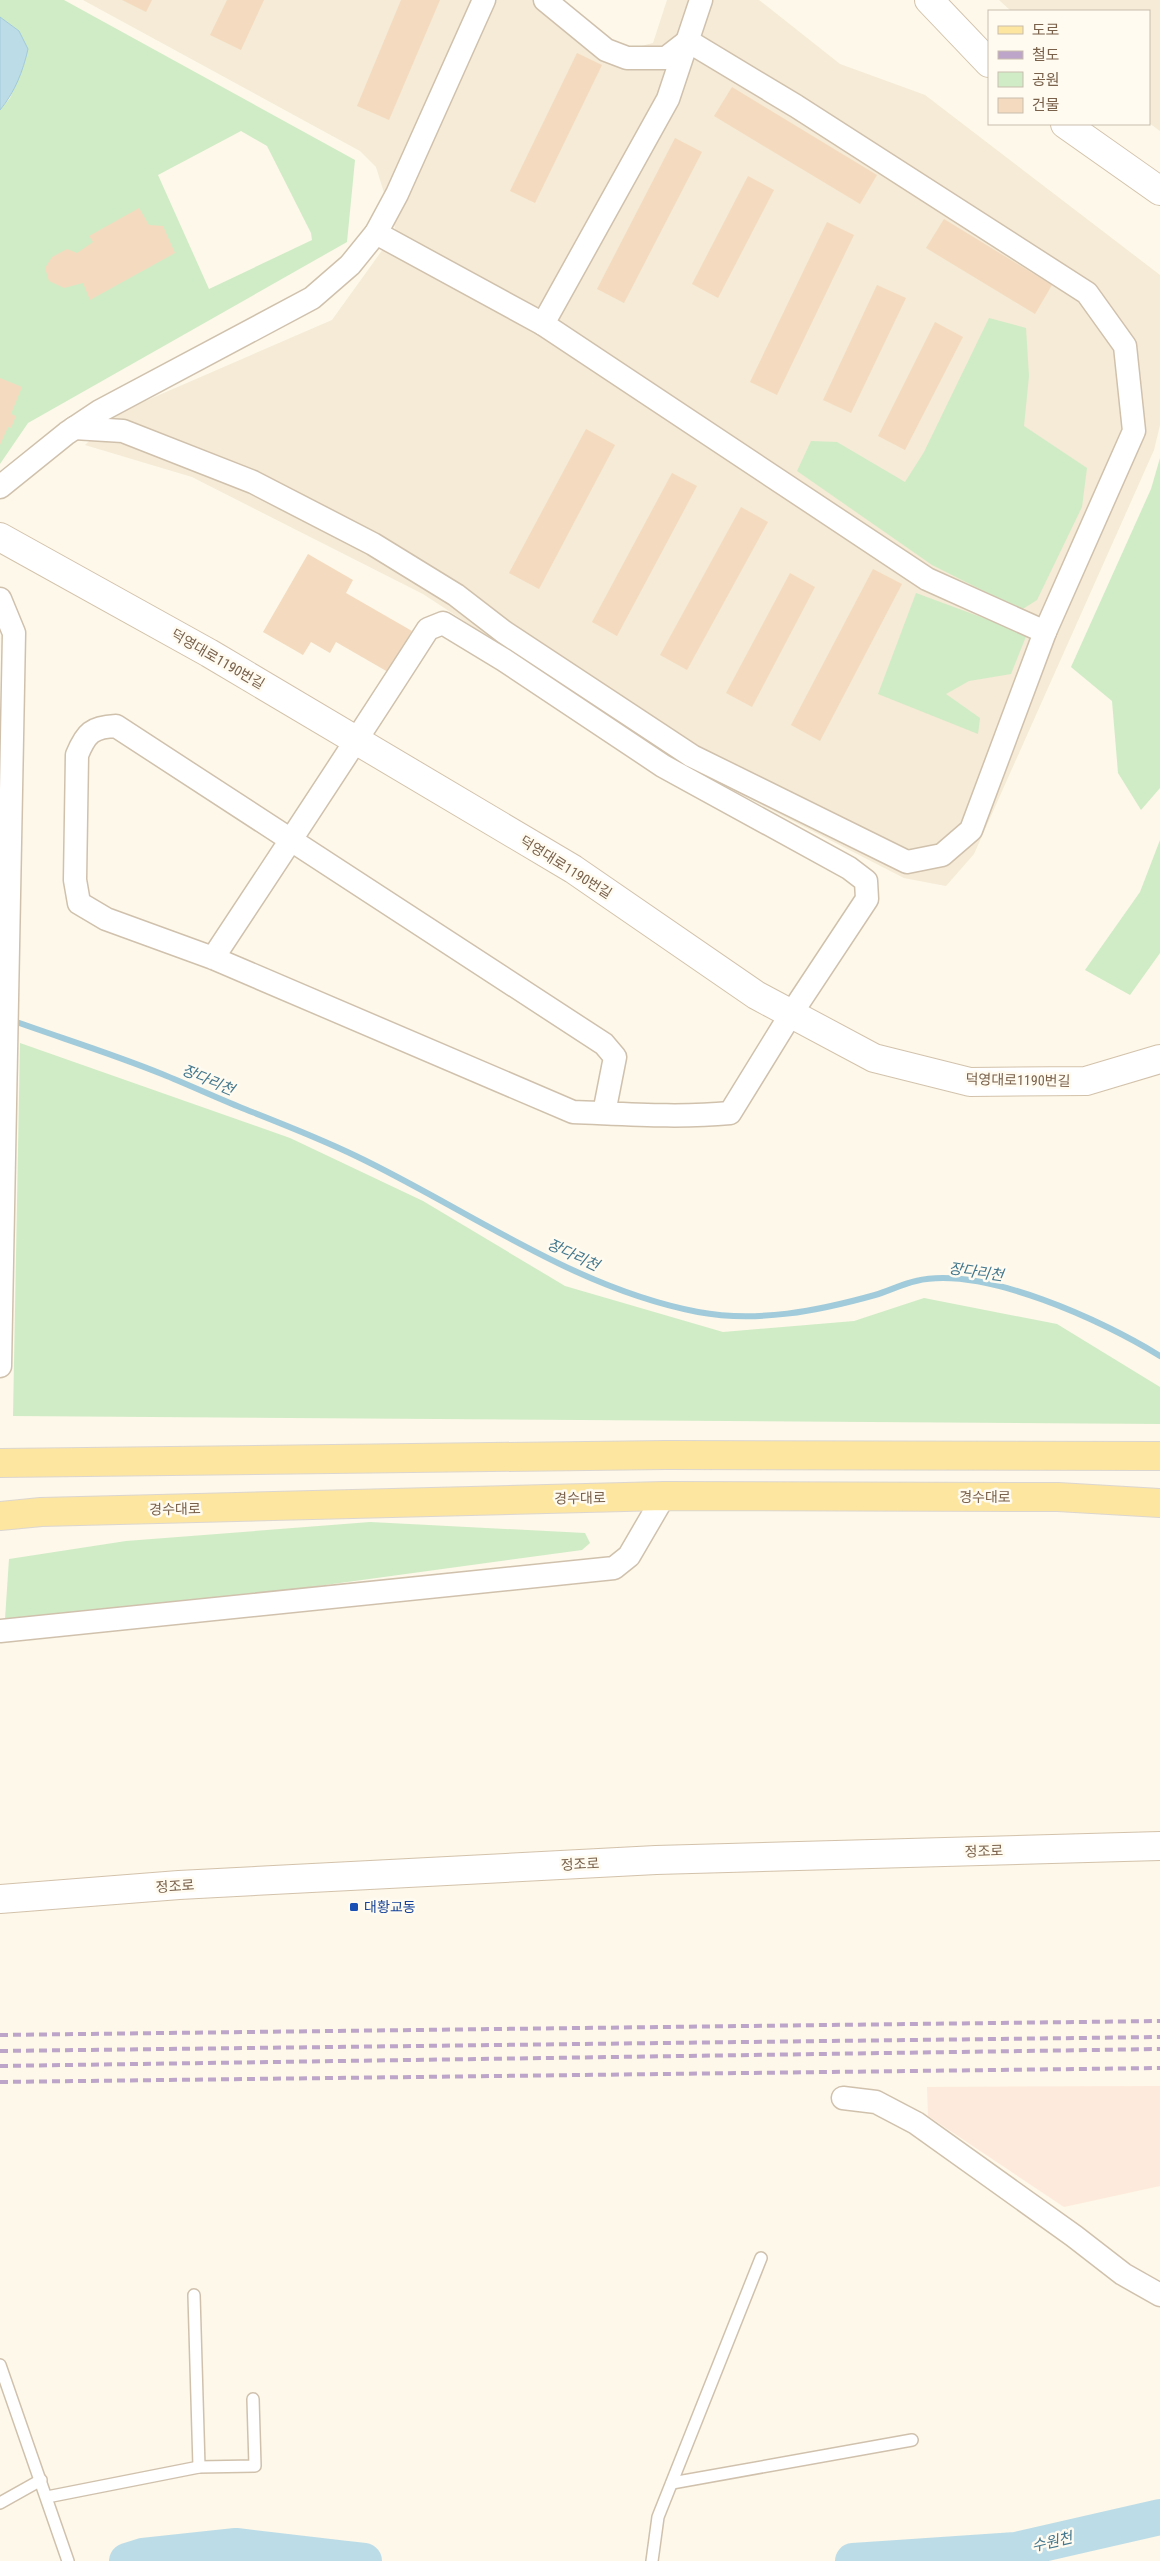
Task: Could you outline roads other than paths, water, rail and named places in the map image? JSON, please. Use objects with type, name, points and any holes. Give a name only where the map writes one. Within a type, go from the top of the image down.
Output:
[{"type":"main road","points":[[0,1463],[666,1455],[1160,1456]]},
{"type":"main road","name":"경수대로","points":[[0,1516],[41,1512],[664,1496],[1058,1497],[1160,1503]]},
{"type":"street","points":[[0,487],[74,428],[100,411],[312,298],[350,265],[376,232],[397,194],[484,0]]},
{"type":"street","points":[[546,0],[606,50],[627,58],[666,58],[688,41]]},
{"type":"street","points":[[543,324],[668,99],[701,0]]},
{"type":"street","points":[[929,0],[988,62]]},
{"type":"street","points":[[74,428],[123,431],[253,482],[373,544],[456,595],[504,632],[692,756],[906,862],[942,855],[971,830],[1045,632],[1134,431],[1125,346],[1087,293],[796,106],[688,41]]},
{"type":"street","points":[[1066,125],[1160,191]]},
{"type":"street","points":[[376,232],[543,324],[927,579],[1045,632]]},
{"type":"street","name":"덕영대로1190번길","points":[[0,537],[209,653],[573,869],[756,995],[874,1058],[970,1082],[1086,1081],[1160,1060]]},
{"type":"street","points":[[0,598],[14,633],[5,843],[9,962],[4,1064],[0,1366]]},
{"type":"street","points":[[213,958],[292,839],[357,741],[428,629],[443,623],[504,660],[663,766],[849,868],[866,881],[867,899],[791,1014],[730,1113],[699,1116],[604,1113],[573,1112],[213,958],[106,920],[79,903],[75,880],[77,755],[84,737],[100,727],[116,726],[292,839],[604,1044],[615,1057],[604,1113]]},
{"type":"street","points":[[0,1631],[614,1568],[629,1556],[664,1496]]},
{"type":"street","name":"정조로","points":[[5,1896],[656,1860],[1160,1846]]},
{"type":"street","points":[[843,2098],[876,2102],[916,2123],[1022,2188],[1123,2274],[1160,2295]]},
{"type":"lane","points":[[652,2561],[658,2517],[762,2258]]},
{"type":"lane","points":[[194,2295],[199,2467]]},
{"type":"lane","points":[[0,2365],[66,2555]]},
{"type":"lane","points":[[47,2497],[199,2467],[255,2466],[253,2399]]},
{"type":"lane","points":[[672,2483],[912,2440]]},
{"type":"lane","points":[[0,2503],[41,2480]]},
{"type":"water","points":[[0,17],[19,31],[28,49],[18,81],[0,110]]},
{"type":"waterway","name":"장다리천","points":[[11,1020],[172,1078],[328,1143],[398,1177],[522,1245],[565,1266],[608,1285],[652,1301],[720,1315],[765,1316],[832,1306],[875,1295],[916,1281],[943,1278],[975,1281],[1008,1288],[1042,1299],[1108,1327],[1160,1356]]},
{"type":"waterway","name":"수원천","points":[[853,2561],[1016,2550],[1160,2517]]},
{"type":"waterway","name":"수원천","points":[[127,2561],[143,2556],[236,2546],[364,2561]]},
{"type":"railway","points":[[0,2035],[1160,2021]]},
{"type":"railway","points":[[0,2051],[1160,2037]]},
{"type":"railway","points":[[0,2066],[1160,2049]]},
{"type":"railway","points":[[0,2082],[1160,2068]]},
{"type":"place","name":"대황교동","points":[[354,1907]]}]
